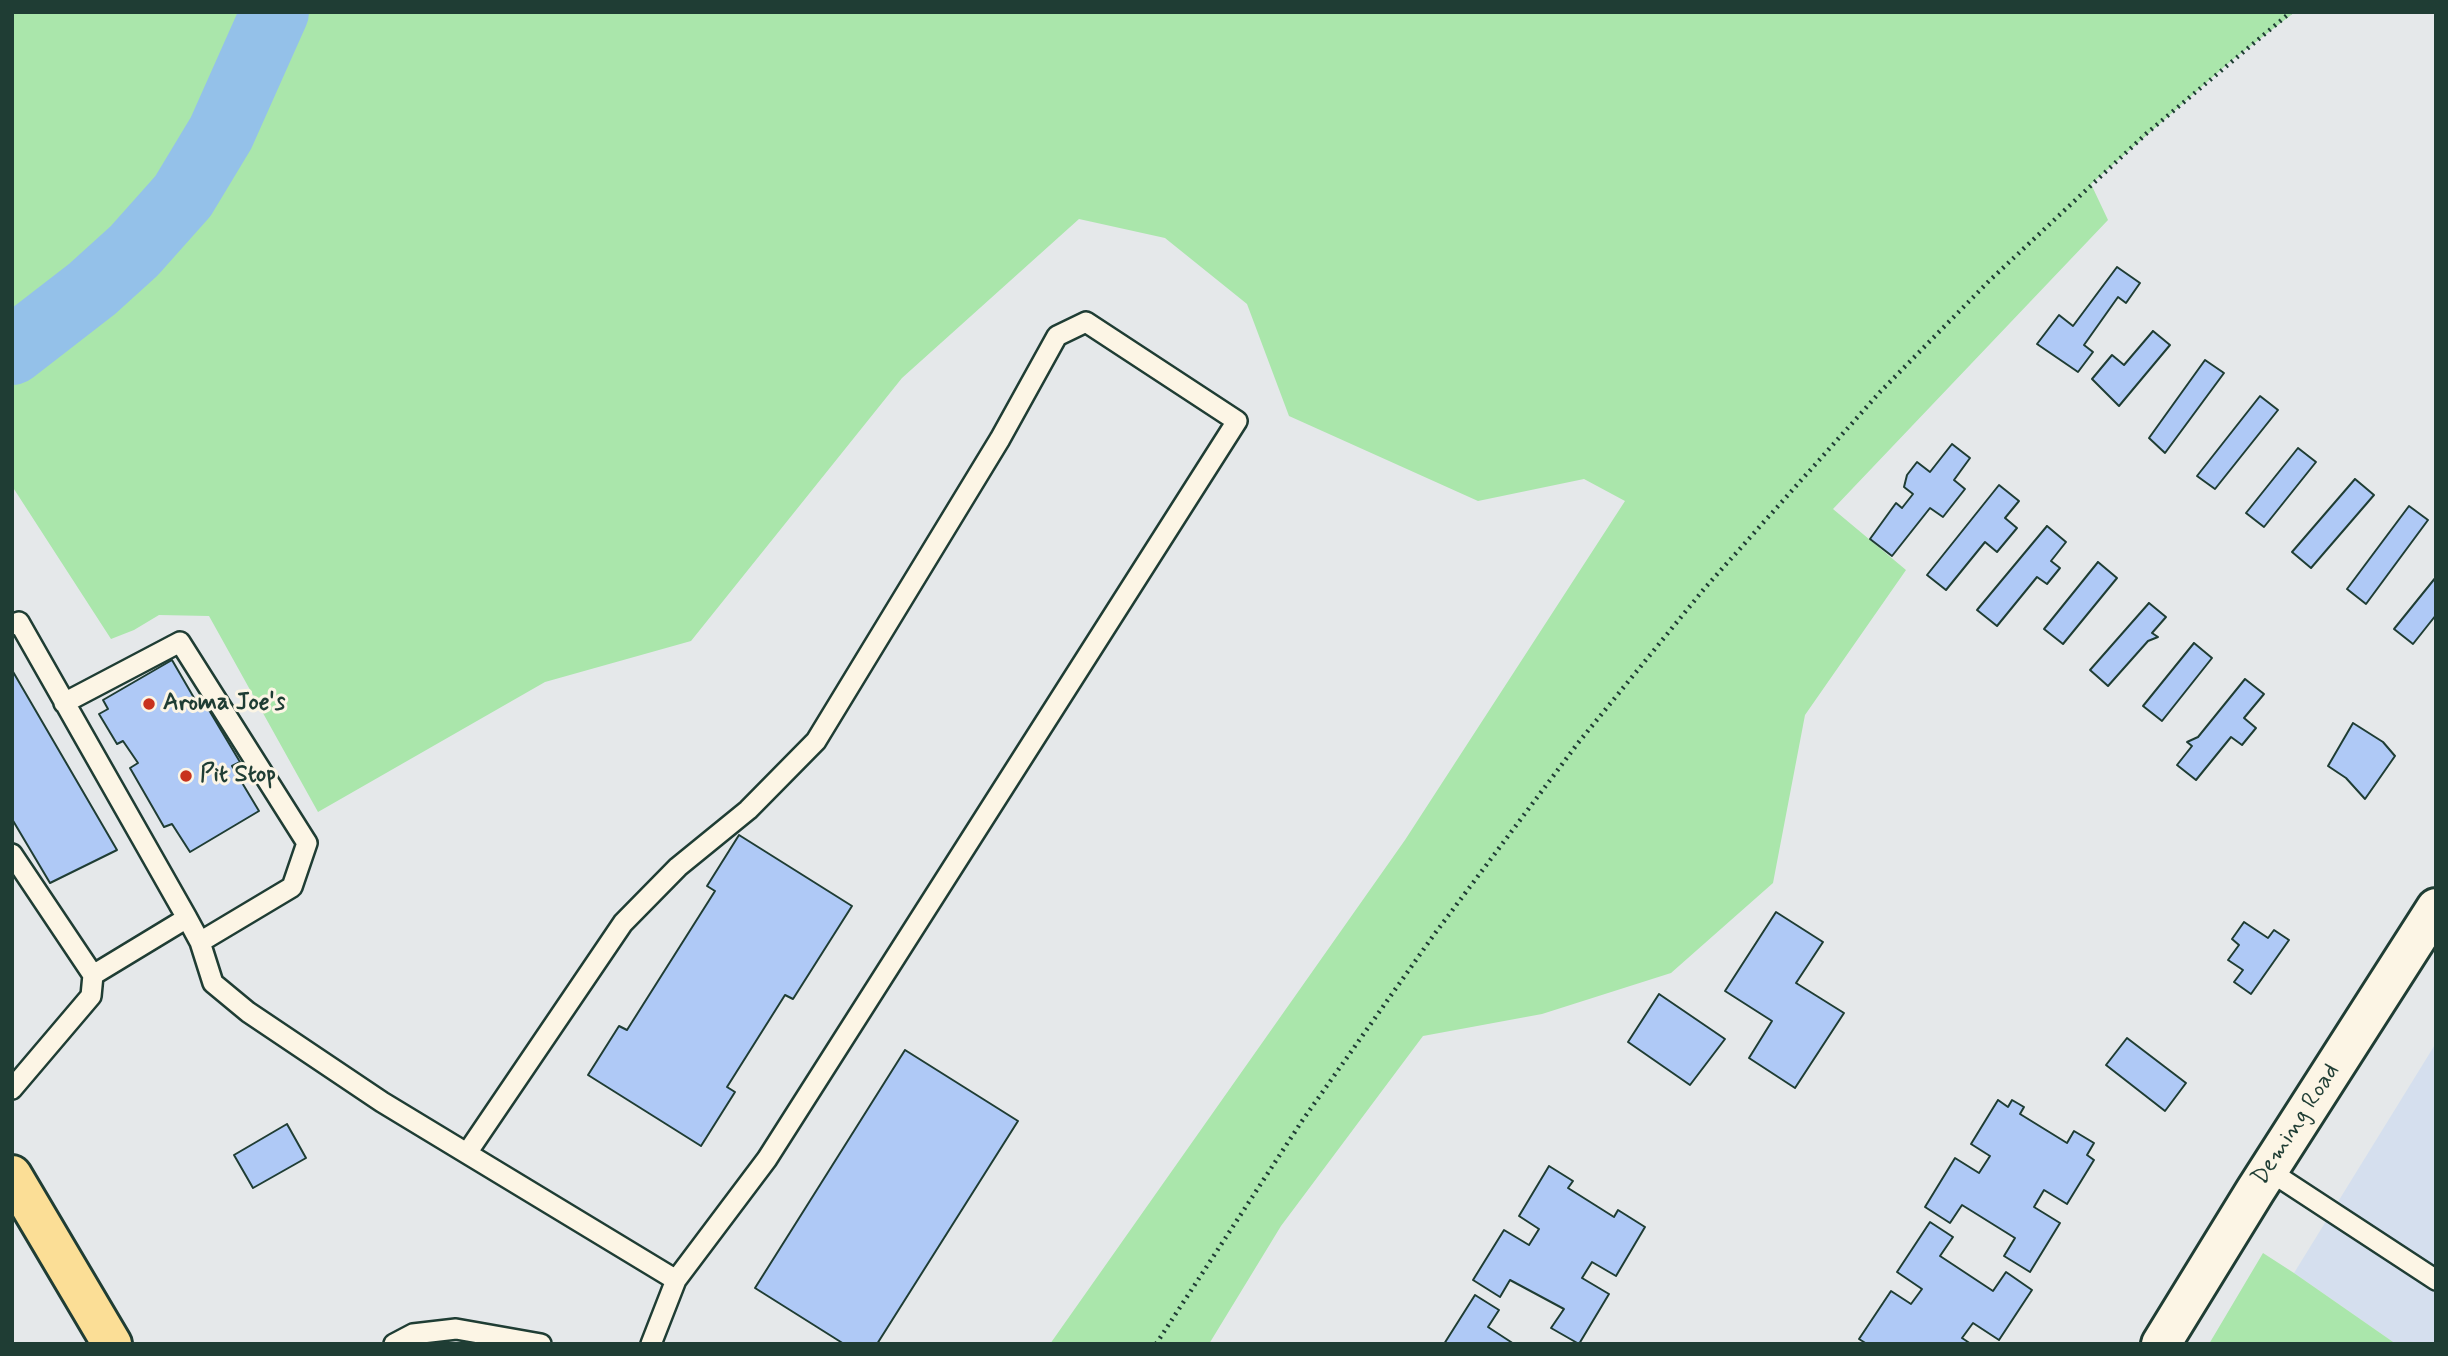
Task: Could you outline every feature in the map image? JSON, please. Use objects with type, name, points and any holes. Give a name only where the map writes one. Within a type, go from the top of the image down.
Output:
[{"type":"highway","points":[[12,1175],[112,1344]]},
{"type":"street","name":"Deming Road","points":[[2161,1344],[2268,1170],[2436,908]]},
{"type":"lane","points":[[467,1153],[623,923],[678,867],[748,810],[816,741],[1000,439],[1057,336],[1086,322],[1237,421],[767,1159],[676,1280],[651,1344]]},
{"type":"lane","points":[[12,625],[19,622],[187,918],[200,942],[213,983],[248,1012],[382,1102],[676,1280]]},
{"type":"lane","points":[[64,703],[180,642],[307,843],[292,887],[200,942]]},
{"type":"lane","points":[[12,855],[93,975],[91,996],[12,1089]]},
{"type":"lane","points":[[93,975],[187,918]]},
{"type":"lane","points":[[2268,1170],[2436,1280]]},
{"type":"lane","points":[[394,1344],[413,1334],[456,1329],[541,1344]]},
{"type":"path","points":[[1156,1344],[1303,1121],[1433,936],[1563,762],[1704,589],[1871,402],[1989,281],[2147,133],[2291,12]]},
{"type":"shaded area","points":[[2436,1043],[2436,1344],[2396,1344],[2294,1273]]},
{"type":"green space","points":[[12,12],[2295,12],[2231,61],[2091,184],[2108,220],[1833,509],[1906,570],[1805,715],[1773,883],[1671,973],[1542,1014],[1423,1036],[1281,1226],[1209,1344],[1050,1344],[1405,840],[1625,501],[1584,479],[1478,501],[1289,416],[1247,304],[1165,238],[1079,219],[902,378],[691,641],[545,682],[318,812],[209,616],[159,615],[134,630],[111,639],[12,486]]},
{"type":"green space","points":[[2263,1253],[2294,1273],[2396,1344],[2209,1344]]},
{"type":"building","points":[[2117,267],[2140,283],[2126,303],[2118,297],[2084,345],[2093,352],[2078,372],[2037,344],[2059,315],[2073,326]]},
{"type":"building","points":[[2153,331],[2170,345],[2119,406],[2092,379],[2112,355],[2124,365]]},
{"type":"building","points":[[2205,360],[2224,373],[2165,453],[2149,438]]},
{"type":"building","points":[[2260,396],[2278,410],[2215,489],[2197,476]]},
{"type":"building","points":[[1952,444],[1970,458],[1954,480],[1965,489],[1943,517],[1930,508],[1892,556],[1870,539],[1896,503],[1902,508],[1913,494],[1904,487],[1907,475],[1917,462],[1930,472]]},
{"type":"building","points":[[2298,448],[2316,462],[2264,527],[2246,513]]},
{"type":"building","points":[[2355,479],[2374,495],[2311,568],[2292,552]]},
{"type":"building","points":[[1999,485],[2019,501],[2005,518],[2017,528],[1997,552],[1985,542],[1946,590],[1927,575]]},
{"type":"building","points":[[2409,506],[2428,520],[2366,604],[2347,589]]},
{"type":"building","points":[[2047,526],[2066,542],[2051,561],[2060,568],[2047,584],[2037,577],[1997,626],[1977,610]]},
{"type":"building","points":[[2098,562],[2117,578],[2063,644],[2044,629]]},
{"type":"building","points":[[2436,577],[2436,615],[2413,644],[2394,629]]},
{"type":"building","points":[[2149,603],[2166,617],[2152,633],[2158,637],[2148,641],[2108,686],[2090,670]]},
{"type":"building","points":[[2194,643],[2212,658],[2162,721],[2143,706]]},
{"type":"building","points":[[172,660],[197,703],[203,700],[240,762],[232,766],[259,811],[190,852],[172,824],[164,827],[130,768],[138,763],[123,741],[117,744],[99,714],[108,709],[103,700]]},
{"type":"building","points":[[12,670],[117,850],[50,883],[12,819]]},
{"type":"building","points":[[2245,679],[2264,694],[2244,718],[2256,728],[2242,745],[2231,737],[2196,780],[2177,765],[2192,746],[2187,742],[2198,737]]},
{"type":"building","points":[[2353,723],[2383,742],[2395,756],[2365,799],[2346,778],[2328,766]]},
{"type":"building","points":[[739,835],[852,906],[793,999],[785,995],[727,1087],[735,1092],[701,1146],[588,1075],[619,1026],[627,1030],[715,891],[707,886]]},
{"type":"building","points":[[1776,912],[1823,942],[1796,983],[1844,1013],[1795,1088],[1749,1058],[1772,1021],[1725,991]]},
{"type":"building","points":[[2244,922],[2268,938],[2274,930],[2289,940],[2251,994],[2234,982],[2243,970],[2228,960],[2239,945],[2232,939]]},
{"type":"building","points":[[1659,994],[1725,1039],[1690,1085],[1628,1042]]},
{"type":"building","points":[[2127,1038],[2186,1083],[2165,1111],[2106,1065]]},
{"type":"building","points":[[905,1050],[1018,1121],[877,1344],[844,1344],[755,1288]]},
{"type":"building","points":[[1998,1100],[2008,1107],[2012,1100],[2024,1107],[2020,1114],[2067,1143],[2074,1131],[2094,1143],[2087,1155],[2094,1160],[2067,1204],[2044,1190],[2034,1207],[2060,1223],[2030,1272],[2004,1256],[2015,1238],[1962,1205],[1950,1223],[1925,1207],[1955,1158],[1979,1173],[1990,1156],[1971,1144]]},
{"type":"building","points":[[287,1124],[306,1158],[253,1188],[234,1155]]},
{"type":"building","points":[[1549,1166],[1573,1181],[1568,1188],[1614,1217],[1618,1210],[1645,1227],[1616,1276],[1592,1262],[1582,1278],[1609,1294],[1579,1344],[1551,1328],[1564,1309],[1510,1280],[1500,1297],[1473,1280],[1504,1230],[1529,1245],[1539,1229],[1519,1216]]},
{"type":"building","points":[[1930,1222],[1953,1237],[1940,1256],[1993,1291],[2006,1272],[2032,1290],[1999,1340],[1973,1323],[1962,1338],[1971,1344],[1867,1344],[1859,1339],[1891,1291],[1911,1304],[1922,1289],[1897,1272]]},
{"type":"building","points":[[1475,1295],[1499,1310],[1488,1327],[1514,1344],[1444,1344]]},
{"type":"waterway","points":[[12,351],[92,289],[134,251],[183,196],[221,133],[275,12]]},
{"type":"place","name":"Aroma Joe's","points":[[149,704]]},
{"type":"place","name":"Pit Stop","points":[[186,776]]}]
